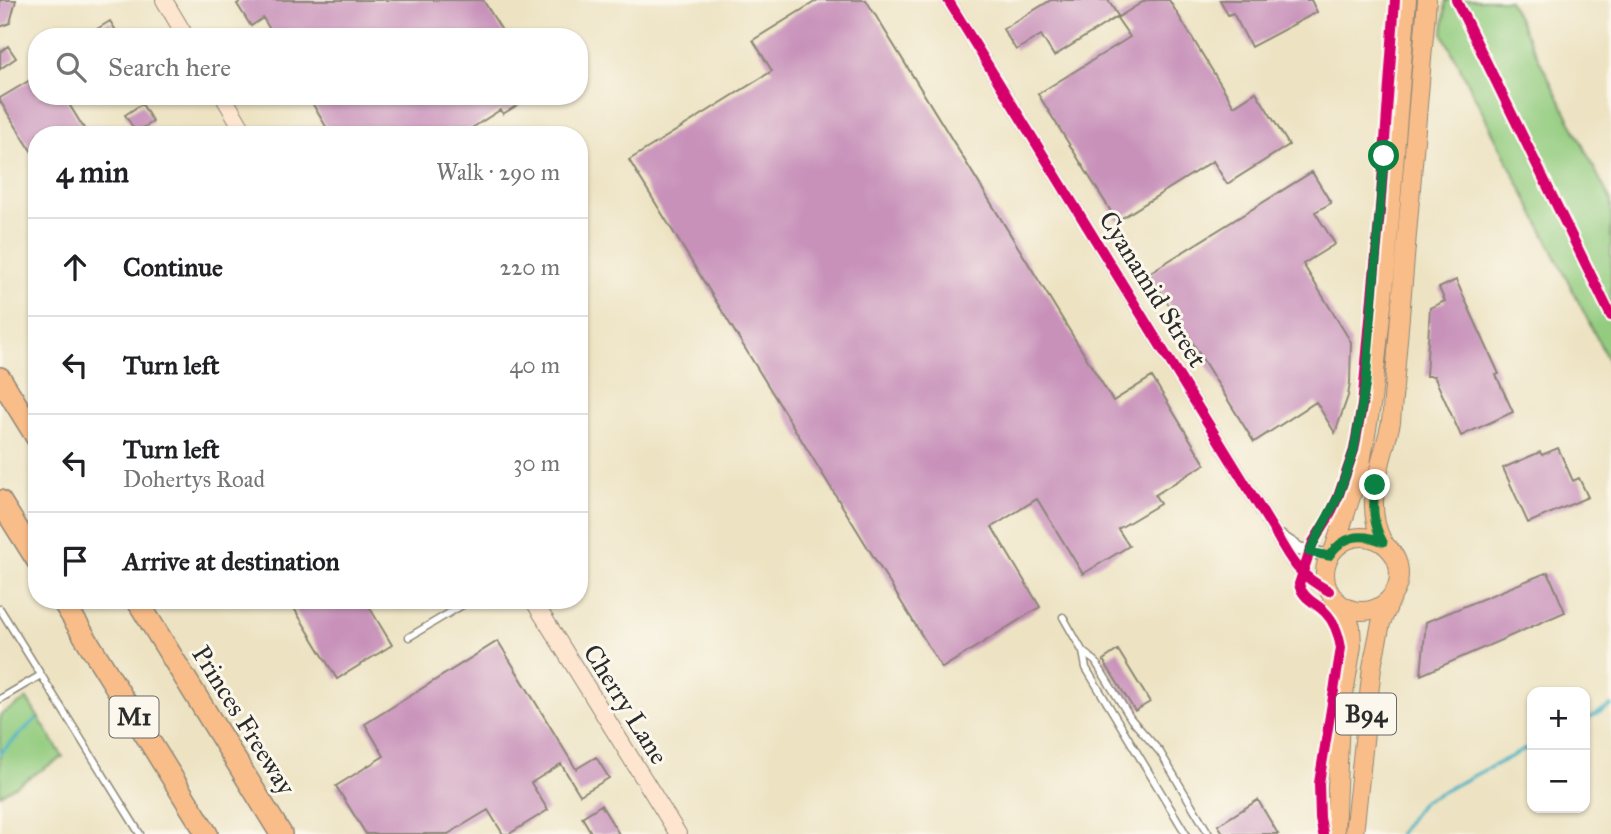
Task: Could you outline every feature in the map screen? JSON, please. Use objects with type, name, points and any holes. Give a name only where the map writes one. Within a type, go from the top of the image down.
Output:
[{"type":"highway","points":[[0,378],[28,423]]},
{"type":"highway","points":[[0,501],[28,546]]},
{"type":"highway","name":"M1","points":[[68,609],[207,834]]},
{"type":"highway","name":"Princes Freeway","points":[[143,609],[281,834]]},
{"type":"main road","points":[[1329,591],[1325,568],[1360,468],[1372,400],[1408,0]]},
{"type":"main road","name":"B94","points":[[1354,834],[1372,667],[1381,622],[1400,578],[1396,557],[1377,531],[1373,510],[1375,485],[1391,422],[1427,0]]},
{"type":"main road","points":[[1331,552],[1352,537],[1362,536],[1383,542]]},
{"type":"main road","name":"B94","points":[[1329,591],[1342,606],[1351,627],[1352,646],[1340,717],[1335,834]]},
{"type":"main road","points":[[1342,606],[1352,610],[1374,610],[1392,597]]},
{"type":"street","points":[[164,0],[181,28]]},
{"type":"street","name":"Cyanamid Street","points":[[948,0],[1289,559],[1311,582],[1329,591]]},
{"type":"street","points":[[228,105],[241,126]]},
{"type":"street","name":"Cyanamid Street","points":[[1276,534],[1290,545],[1309,552],[1331,552]]},
{"type":"street","name":"Cherry Lane","points":[[539,609],[678,834]]},
{"type":"lane","points":[[0,609],[140,834]]},
{"type":"lane","points":[[409,637],[456,609]]},
{"type":"lane","points":[[1063,617],[1083,652],[1086,668],[1186,834]]},
{"type":"lane","points":[[1083,652],[1095,661],[1131,719],[1160,752],[1209,834]]},
{"type":"lane","points":[[0,699],[41,675]]},
{"type":"green space","points":[[1446,0],[1509,0],[1611,201],[1611,366],[1443,34]]},
{"type":"green space","points":[[27,699],[63,757],[0,795],[0,715]]},
{"type":"building","points":[[0,0],[16,0],[10,23],[0,27]]},
{"type":"building","points":[[243,0],[483,0],[500,28],[269,28],[263,18],[251,26],[237,4]]},
{"type":"building","points":[[818,0],[866,0],[1113,401],[1152,377],[1205,464],[1155,495],[1160,504],[1118,529],[1129,546],[1083,574],[1037,499],[992,527],[1040,607],[942,668],[629,160],[772,71],[753,40]]},
{"type":"building","points":[[1051,0],[1108,0],[1118,16],[1054,56],[1041,35],[1016,50],[1003,29]]},
{"type":"building","points":[[1146,0],[1169,0],[1234,106],[1256,92],[1289,145],[1227,184],[1213,161],[1117,221],[1038,94],[1130,37],[1117,18]]},
{"type":"building","points":[[1220,0],[1311,0],[1317,12],[1251,47],[1233,13],[1228,15]]},
{"type":"building","points":[[110,21],[114,28],[99,28]]},
{"type":"building","points":[[8,46],[16,58],[0,69],[0,52]]},
{"type":"building","points":[[28,81],[28,105],[70,105],[82,126],[28,126],[28,146],[0,98]]},
{"type":"building","points":[[143,105],[153,122],[146,126],[132,126],[125,115]]},
{"type":"building","points":[[313,105],[518,105],[503,114],[500,110],[475,126],[326,126]]},
{"type":"building","points":[[1312,172],[1331,203],[1315,212],[1335,244],[1303,264],[1351,342],[1348,396],[1335,433],[1316,402],[1254,442],[1149,273]]},
{"type":"building","points":[[1456,280],[1499,374],[1496,375],[1513,412],[1461,436],[1434,376],[1426,376],[1430,308],[1445,301],[1439,288]]},
{"type":"building","points":[[1558,448],[1573,481],[1579,478],[1588,497],[1528,523],[1503,468],[1540,452],[1542,455]]},
{"type":"building","points":[[1548,572],[1565,612],[1421,675],[1426,622]]},
{"type":"building","points":[[294,609],[370,609],[392,645],[337,679]]},
{"type":"building","points":[[498,641],[576,769],[596,757],[609,778],[580,795],[561,764],[531,783],[548,810],[509,834],[503,834],[488,810],[448,834],[366,834],[336,786],[384,756],[365,724]]},
{"type":"building","points":[[1118,650],[1150,702],[1135,711],[1103,660]]},
{"type":"building","points":[[1258,800],[1278,834],[1224,834],[1218,825]]},
{"type":"building","points":[[601,805],[619,834],[592,834],[582,817]]},
{"type":"waterway","points":[[1590,717],[1611,706]]},
{"type":"waterway","points":[[0,753],[36,719]]},
{"type":"waterway","points":[[1399,834],[1422,802],[1527,749]]},
{"type":"cycle path","points":[[948,0],[1287,553],[1303,574],[1329,591]]},
{"type":"cycle path","points":[[1323,834],[1319,783],[1341,648],[1331,620],[1306,597],[1299,584],[1313,542],[1338,497],[1354,450],[1362,406],[1380,211],[1395,0]]},
{"type":"cycle path","points":[[1456,0],[1611,316]]},
{"type":"route","points":[[1375,485],[1373,510],[1377,531],[1383,542],[1373,537],[1352,537],[1342,542],[1329,556],[1309,552],[1338,497],[1354,450],[1366,382],[1384,156]]}]
